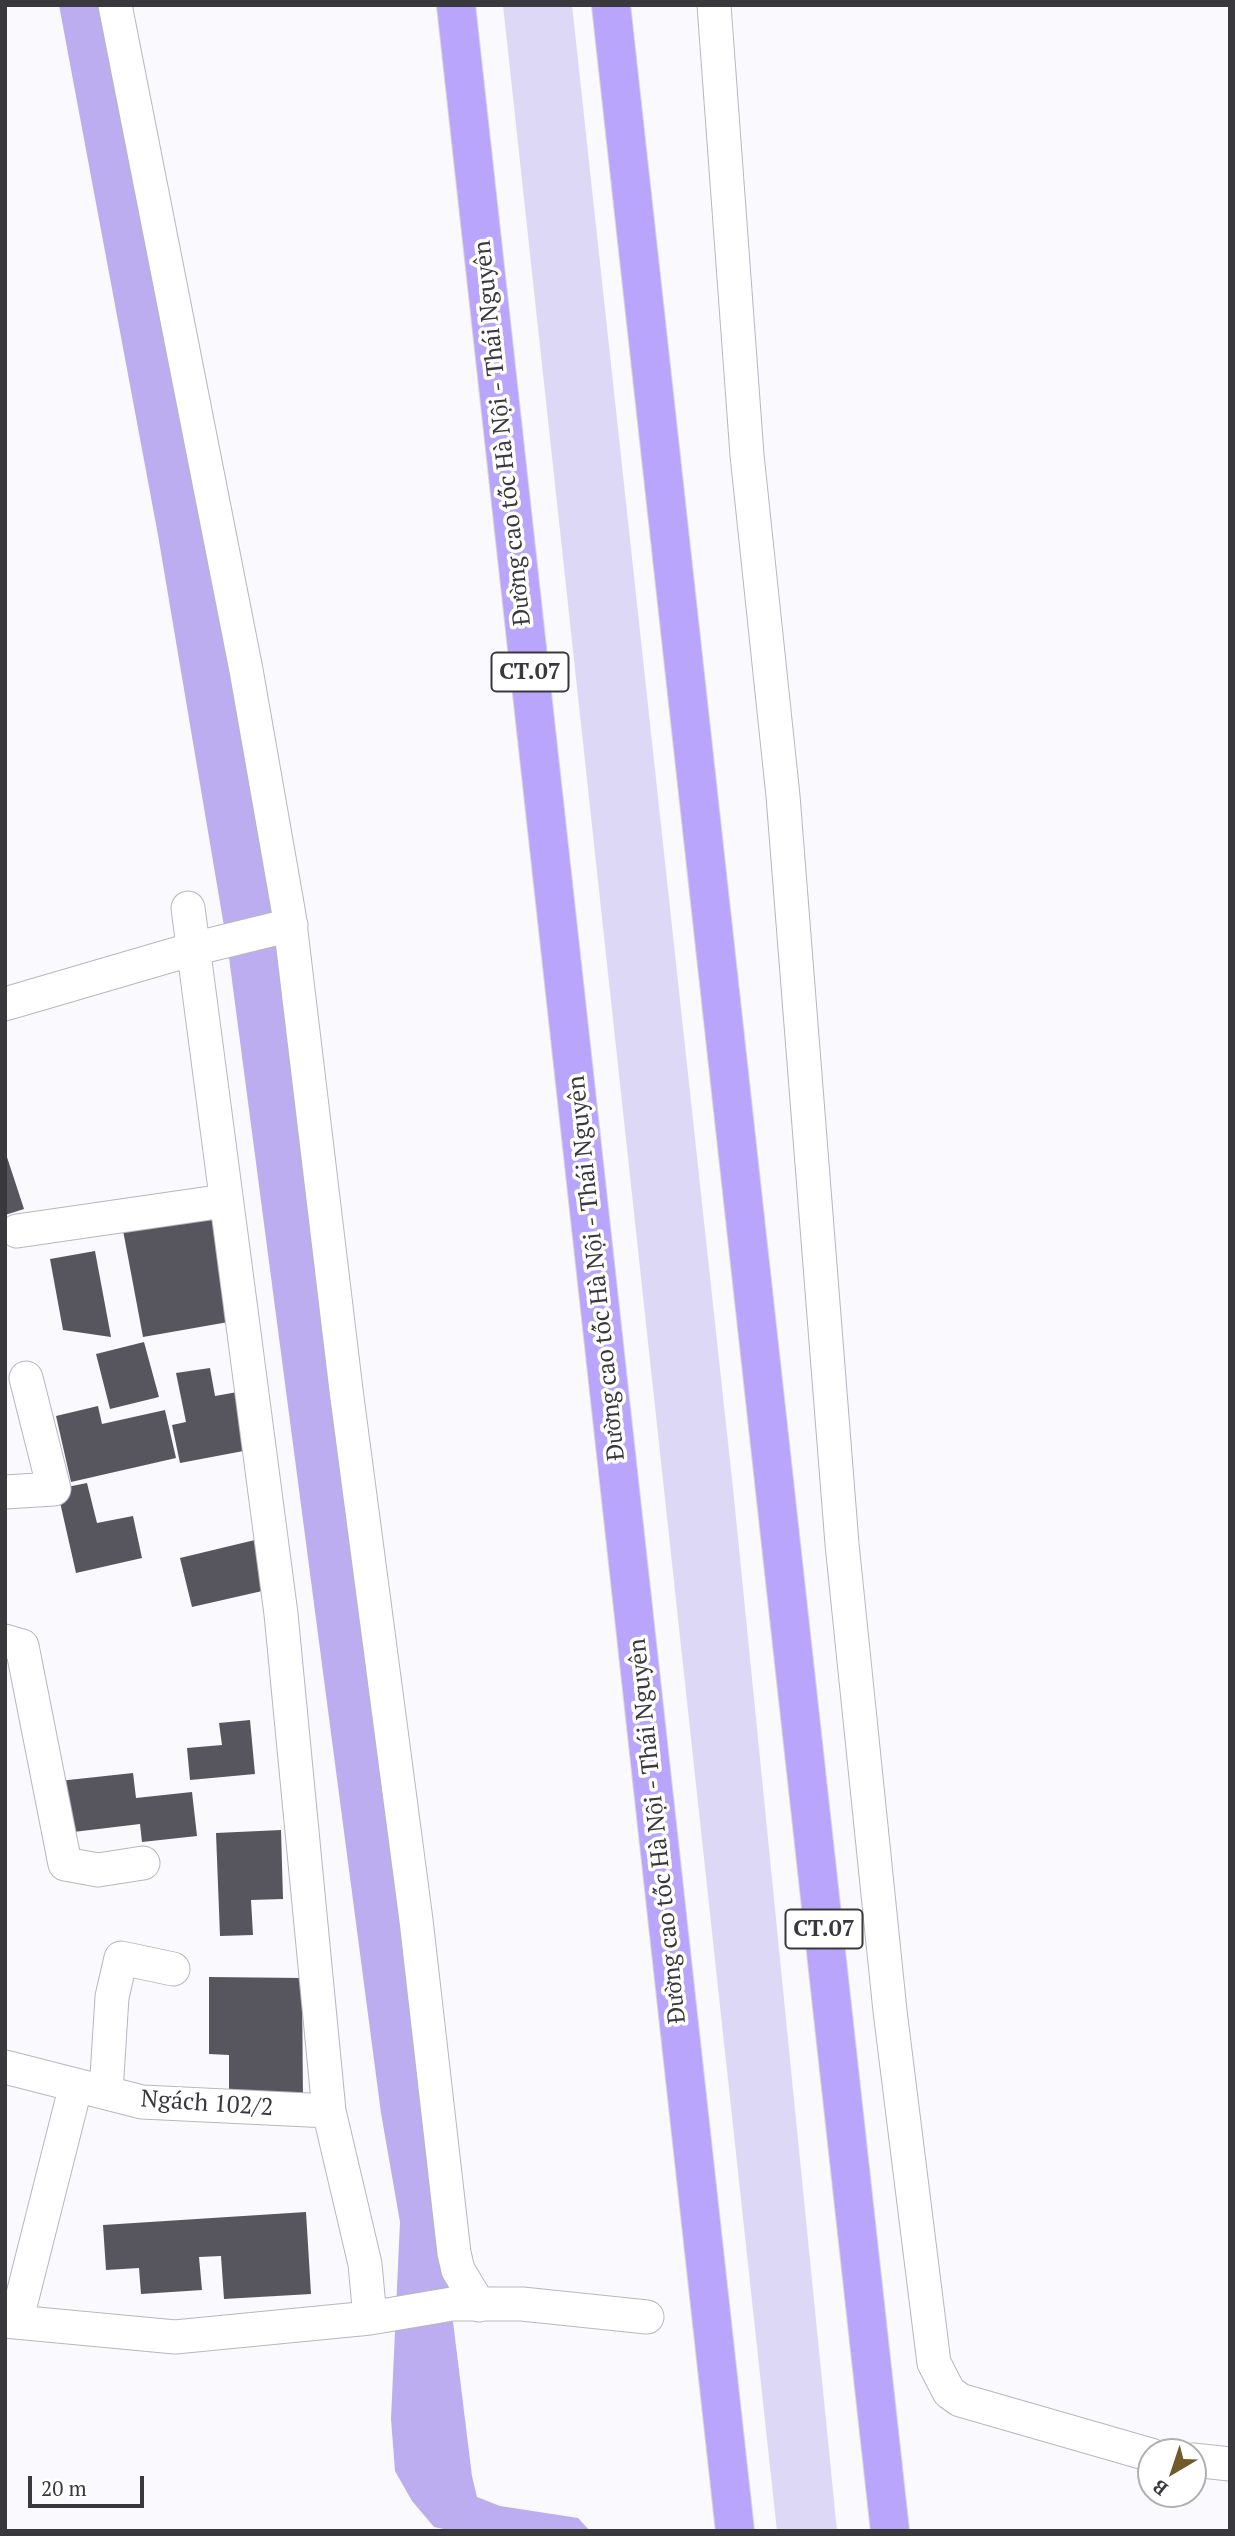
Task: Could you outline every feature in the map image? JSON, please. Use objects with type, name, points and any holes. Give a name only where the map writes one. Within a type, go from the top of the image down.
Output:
[{"type":"highway","name":"Đường cao tốc Hà Nội - Thái Nguyên","points":[[456,5],[735,2531]]},
{"type":"highway","name":"CT.07","points":[[611,5],[890,2531]]},
{"type":"street","points":[[114,5],[246,670],[290,925],[346,1390],[416,1920],[454,2253],[466,2304]]},
{"type":"street","points":[[714,5],[747,456],[783,796],[842,1545],[890,2011],[934,2363],[949,2392],[960,2400],[1137,2451]]},
{"type":"street","points":[[188,908],[281,1614],[330,2110],[379,2316]]},
{"type":"street","points":[[5,1004],[193,949],[290,925]]},
{"type":"street","points":[[17,1231],[225,1201]]},
{"type":"street","points":[[5,1492],[54,1489],[26,1378]]},
{"type":"street","points":[[5,1642],[22,1646],[65,1864],[98,1870],[143,1863]]},
{"type":"street","points":[[173,1969],[121,1958],[91,2088],[11,2322],[175,2337],[379,2316],[466,2304],[522,2304],[647,2317]]},
{"type":"street","name":"Ngách 102/2","points":[[5,2067],[142,2102],[330,2110]]},
{"type":"street","points":[[1207,2462],[1230,2464]]},
{"type":"shaded area","points":[[59,5],[107,5],[270,879],[270,909],[280,915],[472,2476],[477,2497],[500,2506],[578,2518],[590,2531],[453,2531],[434,2527],[412,2501],[395,2471],[391,2419],[400,2222],[381,2113],[228,950],[158,535]]},
{"type":"shaded area","points":[[503,5],[572,5],[734,1498],[837,2531],[777,2531]]},
{"type":"building","points":[[5,1151],[24,1209],[5,1215]]},
{"type":"building","points":[[214,1208],[234,1321],[143,1337],[122,1225]]},
{"type":"building","points":[[95,1251],[111,1337],[63,1330],[50,1259]]},
{"type":"building","points":[[144,1342],[159,1397],[110,1409],[96,1354]]},
{"type":"building","points":[[210,1368],[215,1396],[243,1391],[254,1449],[180,1463],[172,1425],[186,1422],[176,1373]]},
{"type":"building","points":[[98,1406],[102,1424],[165,1410],[176,1458],[71,1482],[56,1416]]},
{"type":"building","points":[[87,1483],[97,1523],[133,1516],[142,1558],[76,1573],[57,1489]]},
{"type":"building","points":[[259,1539],[271,1589],[192,1607],[180,1558]]},
{"type":"building","points":[[250,1720],[255,1774],[190,1780],[187,1748],[222,1745],[219,1723]]},
{"type":"building","points":[[133,1773],[136,1798],[192,1792],[197,1836],[142,1842],[140,1824],[65,1833],[59,1781]]},
{"type":"building","points":[[281,1830],[283,1899],[251,1900],[253,1935],[220,1936],[216,1833]]},
{"type":"building","points":[[209,1977],[302,1978],[303,2102],[229,2102],[229,2055],[209,2054]]},
{"type":"building","points":[[306,2212],[311,2294],[224,2299],[221,2256],[199,2257],[202,2290],[141,2294],[139,2268],[106,2270],[103,2225]]}]
